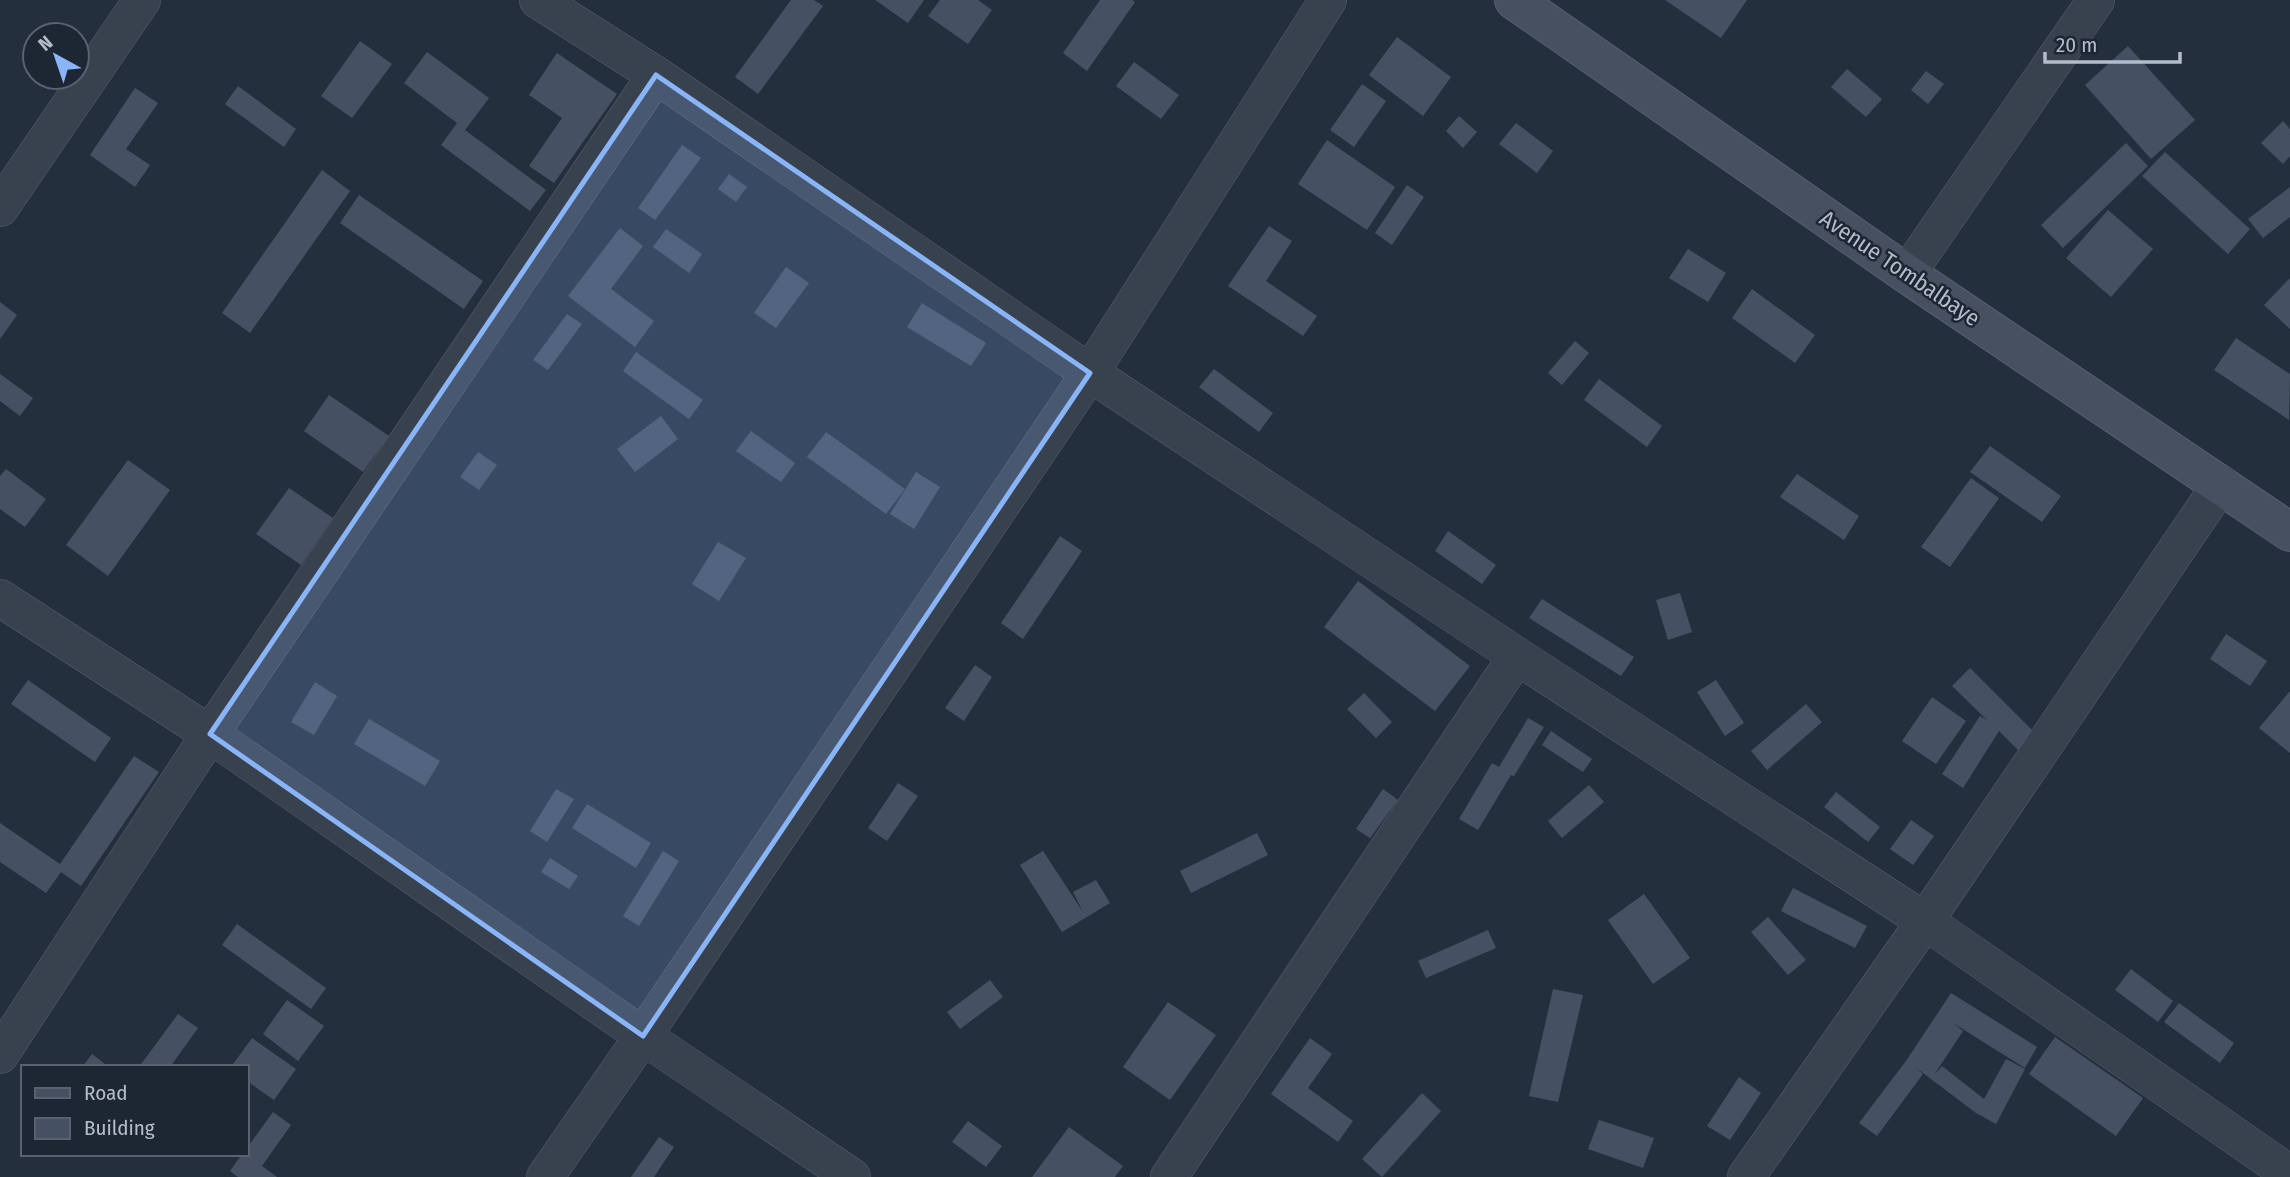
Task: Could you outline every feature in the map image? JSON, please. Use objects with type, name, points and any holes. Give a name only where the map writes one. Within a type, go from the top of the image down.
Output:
[{"type":"main road","name":"Avenue Tombalbaye","points":[[1514,0],[1907,274],[2290,532]]},
{"type":"street","points":[[0,208],[142,0]]},
{"type":"street","points":[[538,0],[656,75],[1090,373],[1517,656],[1925,921],[2290,1174]]},
{"type":"street","points":[[545,1177],[1090,373],[1328,0]]},
{"type":"street","points":[[1907,274],[2096,0]]},
{"type":"street","points":[[0,1055],[210,734],[656,75]]},
{"type":"street","points":[[1746,1177],[1925,921],[2221,484]]},
{"type":"street","points":[[0,598],[210,734],[643,1036],[852,1177]]},
{"type":"street","points":[[1169,1177],[1517,656]]},
{"type":"highlighted area","points":[[656,75],[1090,373],[643,1036],[210,734]]},
{"type":"building","points":[[791,0],[814,0],[823,6],[758,94],[735,77]]},
{"type":"building","points":[[875,0],[924,0],[908,23]]},
{"type":"building","points":[[940,0],[978,0],[992,10],[968,44],[928,16]]},
{"type":"building","points":[[1100,0],[1135,2],[1087,71],[1063,53]]},
{"type":"building","points":[[1665,0],[1747,0],[1721,38]]},
{"type":"building","points":[[1397,37],[1451,77],[1423,116],[1369,75]]},
{"type":"building","points":[[360,41],[392,64],[352,118],[321,96]]},
{"type":"building","points":[[2128,46],[2195,120],[2151,159],[2085,85]]},
{"type":"building","points":[[427,52],[489,98],[465,130],[546,190],[530,211],[441,145],[457,123],[404,83]]},
{"type":"building","points":[[557,53],[617,94],[554,183],[529,166],[562,118],[529,95]]},
{"type":"building","points":[[1134,62],[1179,95],[1161,119],[1116,86]]},
{"type":"building","points":[[1847,69],[1882,99],[1866,117],[1831,87]]},
{"type":"building","points":[[1926,71],[1944,84],[1928,104],[1911,90]]},
{"type":"building","points":[[1362,84],[1386,101],[1354,147],[1330,130]]},
{"type":"building","points":[[238,86],[296,129],[284,147],[225,104]]},
{"type":"building","points":[[135,88],[158,103],[126,149],[150,165],[135,187],[90,155]]},
{"type":"building","points":[[1459,116],[1477,132],[1463,148],[1446,131]]},
{"type":"building","points":[[2283,121],[2290,129],[2290,156],[2283,164],[2261,143]]},
{"type":"building","points":[[1516,123],[1553,151],[1537,173],[1499,144]]},
{"type":"building","points":[[1327,140],[1395,187],[1367,230],[1298,184]]},
{"type":"building","points":[[2126,143],[2148,166],[2063,248],[2041,225]]},
{"type":"building","points":[[682,145],[701,158],[655,220],[638,208]]},
{"type":"building","points":[[2165,152],[2250,229],[2228,254],[2142,176]]},
{"type":"building","points":[[322,170],[350,191],[250,333],[222,313]]},
{"type":"building","points":[[729,174],[747,187],[736,202],[718,189]]},
{"type":"building","points":[[1407,185],[1424,197],[1392,245],[1375,233]]},
{"type":"building","points":[[2290,187],[2290,217],[2263,238],[2248,219]]},
{"type":"building","points":[[359,195],[483,281],[464,309],[340,223]]},
{"type":"building","points":[[2108,210],[2153,249],[2111,297],[2066,258]]},
{"type":"building","points":[[1269,226],[1292,241],[1266,281],[1317,316],[1303,336],[1228,286]]},
{"type":"building","points":[[620,228],[643,246],[611,289],[654,321],[635,347],[568,296]]},
{"type":"building","points":[[666,229],[702,254],[689,273],[653,247]]},
{"type":"building","points":[[1688,249],[1726,273],[1708,302],[1669,278]]},
{"type":"building","points":[[786,267],[809,283],[776,328],[754,313]]},
{"type":"building","points":[[2290,278],[2290,329],[2264,305]]},
{"type":"building","points":[[1752,289],[1815,335],[1795,363],[1732,318]]},
{"type":"building","points":[[0,302],[17,315],[0,339]]},
{"type":"building","points":[[922,303],[986,343],[971,366],[907,327]]},
{"type":"building","points":[[567,314],[582,324],[548,370],[533,360]]},
{"type":"building","points":[[2236,338],[2290,374],[2289,420],[2214,370]]},
{"type":"building","points":[[1575,341],[1589,353],[1562,385],[1548,373]]},
{"type":"building","points":[[636,352],[703,400],[689,419],[623,371]]},
{"type":"building","points":[[1214,369],[1273,413],[1259,432],[1199,387]]},
{"type":"building","points":[[0,374],[33,398],[20,416],[0,401]]},
{"type":"building","points":[[1599,379],[1662,426],[1647,447],[1584,400]]},
{"type":"building","points":[[329,395],[389,436],[363,472],[304,431]]},
{"type":"building","points":[[661,416],[678,439],[635,472],[617,449]]},
{"type":"building","points":[[751,431],[795,463],[781,482],[736,451]]},
{"type":"building","points":[[826,432],[905,489],[886,514],[807,457]]},
{"type":"building","points":[[1990,446],[2061,496],[2042,522],[1970,472]]},
{"type":"building","points":[[478,452],[497,465],[479,490],[460,477]]},
{"type":"building","points":[[128,460],[170,490],[108,576],[66,545]]},
{"type":"building","points":[[6,469],[46,499],[25,527],[0,509],[0,476]]},
{"type":"building","points":[[916,472],[940,487],[914,529],[890,514]]},
{"type":"building","points":[[1797,474],[1859,516],[1844,540],[1780,497]]},
{"type":"building","points":[[1971,478],[1999,498],[1950,567],[1921,547]]},
{"type":"building","points":[[289,488],[333,518],[301,565],[256,534]]},
{"type":"building","points":[[1448,531],[1496,565],[1482,584],[1435,551]]},
{"type":"building","points":[[1060,536],[1082,551],[1023,639],[1001,623]]},
{"type":"building","points":[[718,542],[746,558],[719,601],[692,584]]},
{"type":"building","points":[[1358,581],[1470,666],[1435,711],[1324,627]]},
{"type":"building","points":[[1680,593],[1692,632],[1668,640],[1656,600]]},
{"type":"building","points":[[1542,599],[1634,657],[1621,676],[1529,618]]},
{"type":"building","points":[[2226,634],[2267,661],[2250,686],[2210,659]]},
{"type":"building","points":[[975,665],[992,677],[964,721],[945,708]]},
{"type":"building","points":[[1970,668],[2035,733],[2018,750],[1999,731],[1963,788],[1942,774],[1980,716],[1987,720],[1952,686]]},
{"type":"building","points":[[28,680],[111,738],[95,762],[11,704]]},
{"type":"building","points":[[1716,680],[1744,723],[1725,736],[1697,692]]},
{"type":"building","points":[[315,682],[337,696],[314,735],[291,722]]},
{"type":"building","points":[[2290,691],[2290,753],[2259,728]]},
{"type":"building","points":[[1364,693],[1392,722],[1376,738],[1347,709]]},
{"type":"building","points":[[1932,697],[1966,721],[1936,764],[1902,741]]},
{"type":"building","points":[[1806,704],[1822,722],[1767,770],[1751,751]]},
{"type":"building","points":[[1528,718],[1544,727],[1478,830],[1459,819],[1492,763],[1499,767]]},
{"type":"building","points":[[369,719],[440,761],[425,786],[354,744]]},
{"type":"building","points":[[1551,731],[1592,759],[1583,772],[1542,745]]},
{"type":"building","points":[[134,756],[159,772],[81,886],[61,872],[46,893],[0,862],[0,823],[60,864]]},
{"type":"building","points":[[898,783],[918,796],[887,841],[868,828]]},
{"type":"building","points":[[1589,785],[1604,802],[1562,838],[1548,821]]},
{"type":"building","points":[[556,789],[574,799],[547,842],[530,831]]},
{"type":"building","points":[[1383,789],[1398,800],[1370,838],[1356,829]]},
{"type":"building","points":[[1836,792],[1880,827],[1868,842],[1824,807]]},
{"type":"building","points":[[587,804],[651,843],[636,868],[572,828]]},
{"type":"building","points":[[1911,820],[1934,836],[1913,865],[1890,849]]},
{"type":"building","points":[[1257,833],[1268,855],[1191,893],[1180,871]]},
{"type":"building","points":[[663,851],[679,861],[639,926],[623,916]]},
{"type":"building","points":[[1043,851],[1083,912],[1073,892],[1096,880],[1110,903],[1062,932],[1020,865]]},
{"type":"building","points":[[550,858],[578,876],[569,889],[541,872]]},
{"type":"building","points":[[1793,888],[1867,926],[1855,948],[1781,911]]},
{"type":"building","points":[[1644,894],[1690,958],[1653,984],[1608,920]]},
{"type":"building","points":[[1768,917],[1806,960],[1788,975],[1751,932]]},
{"type":"building","points":[[237,924],[326,988],[311,1009],[222,945]]},
{"type":"building","points":[[1488,930],[1496,948],[1426,978],[1418,961]]},
{"type":"building","points":[[2131,969],[2173,1001],[2158,1022],[2115,990]]},
{"type":"building","points":[[990,980],[1003,997],[960,1029],[947,1012]]},
{"type":"building","points":[[1553,989],[1583,995],[1558,1102],[1529,1096]]},
{"type":"building","points":[[1951,993],[2037,1047],[2025,1068],[1953,1023],[1963,1031],[1934,1075],[1942,1066],[1984,1099],[2006,1059],[2025,1069],[1996,1124],[1976,1113],[1915,1067],[1923,1074],[1877,1136],[1859,1123],[1906,1061]]},
{"type":"building","points":[[287,1000],[324,1026],[298,1061],[263,1034]]},
{"type":"building","points":[[1168,1002],[1216,1035],[1170,1100],[1123,1067]]},
{"type":"building","points":[[2179,1003],[2234,1043],[2220,1063],[2164,1022]]},
{"type":"building","points":[[178,1014],[198,1028],[171,1065],[140,1065]]},
{"type":"building","points":[[2055,1037],[2143,1098],[2116,1136],[2029,1074]]},
{"type":"building","points":[[252,1038],[296,1069],[274,1100],[248,1082],[248,1065],[232,1065]]},
{"type":"building","points":[[1310,1038],[1332,1054],[1308,1088],[1353,1121],[1338,1142],[1271,1094]]},
{"type":"building","points":[[92,1054],[106,1065],[84,1065]]},
{"type":"building","points":[[1739,1077],[1761,1093],[1730,1140],[1707,1126]]},
{"type":"building","points":[[1422,1093],[1441,1111],[1382,1177],[1362,1159]]},
{"type":"building","points":[[273,1112],[291,1125],[262,1166],[277,1177],[238,1177],[230,1171],[241,1156],[248,1156],[248,1147]]},
{"type":"building","points":[[1599,1120],[1654,1138],[1643,1168],[1588,1149]]},
{"type":"building","points":[[968,1121],[1002,1146],[986,1167],[952,1142]]},
{"type":"building","points":[[1069,1127],[1123,1166],[1115,1177],[1032,1177]]},
{"type":"building","points":[[659,1137],[674,1147],[654,1177],[631,1177]]}]
